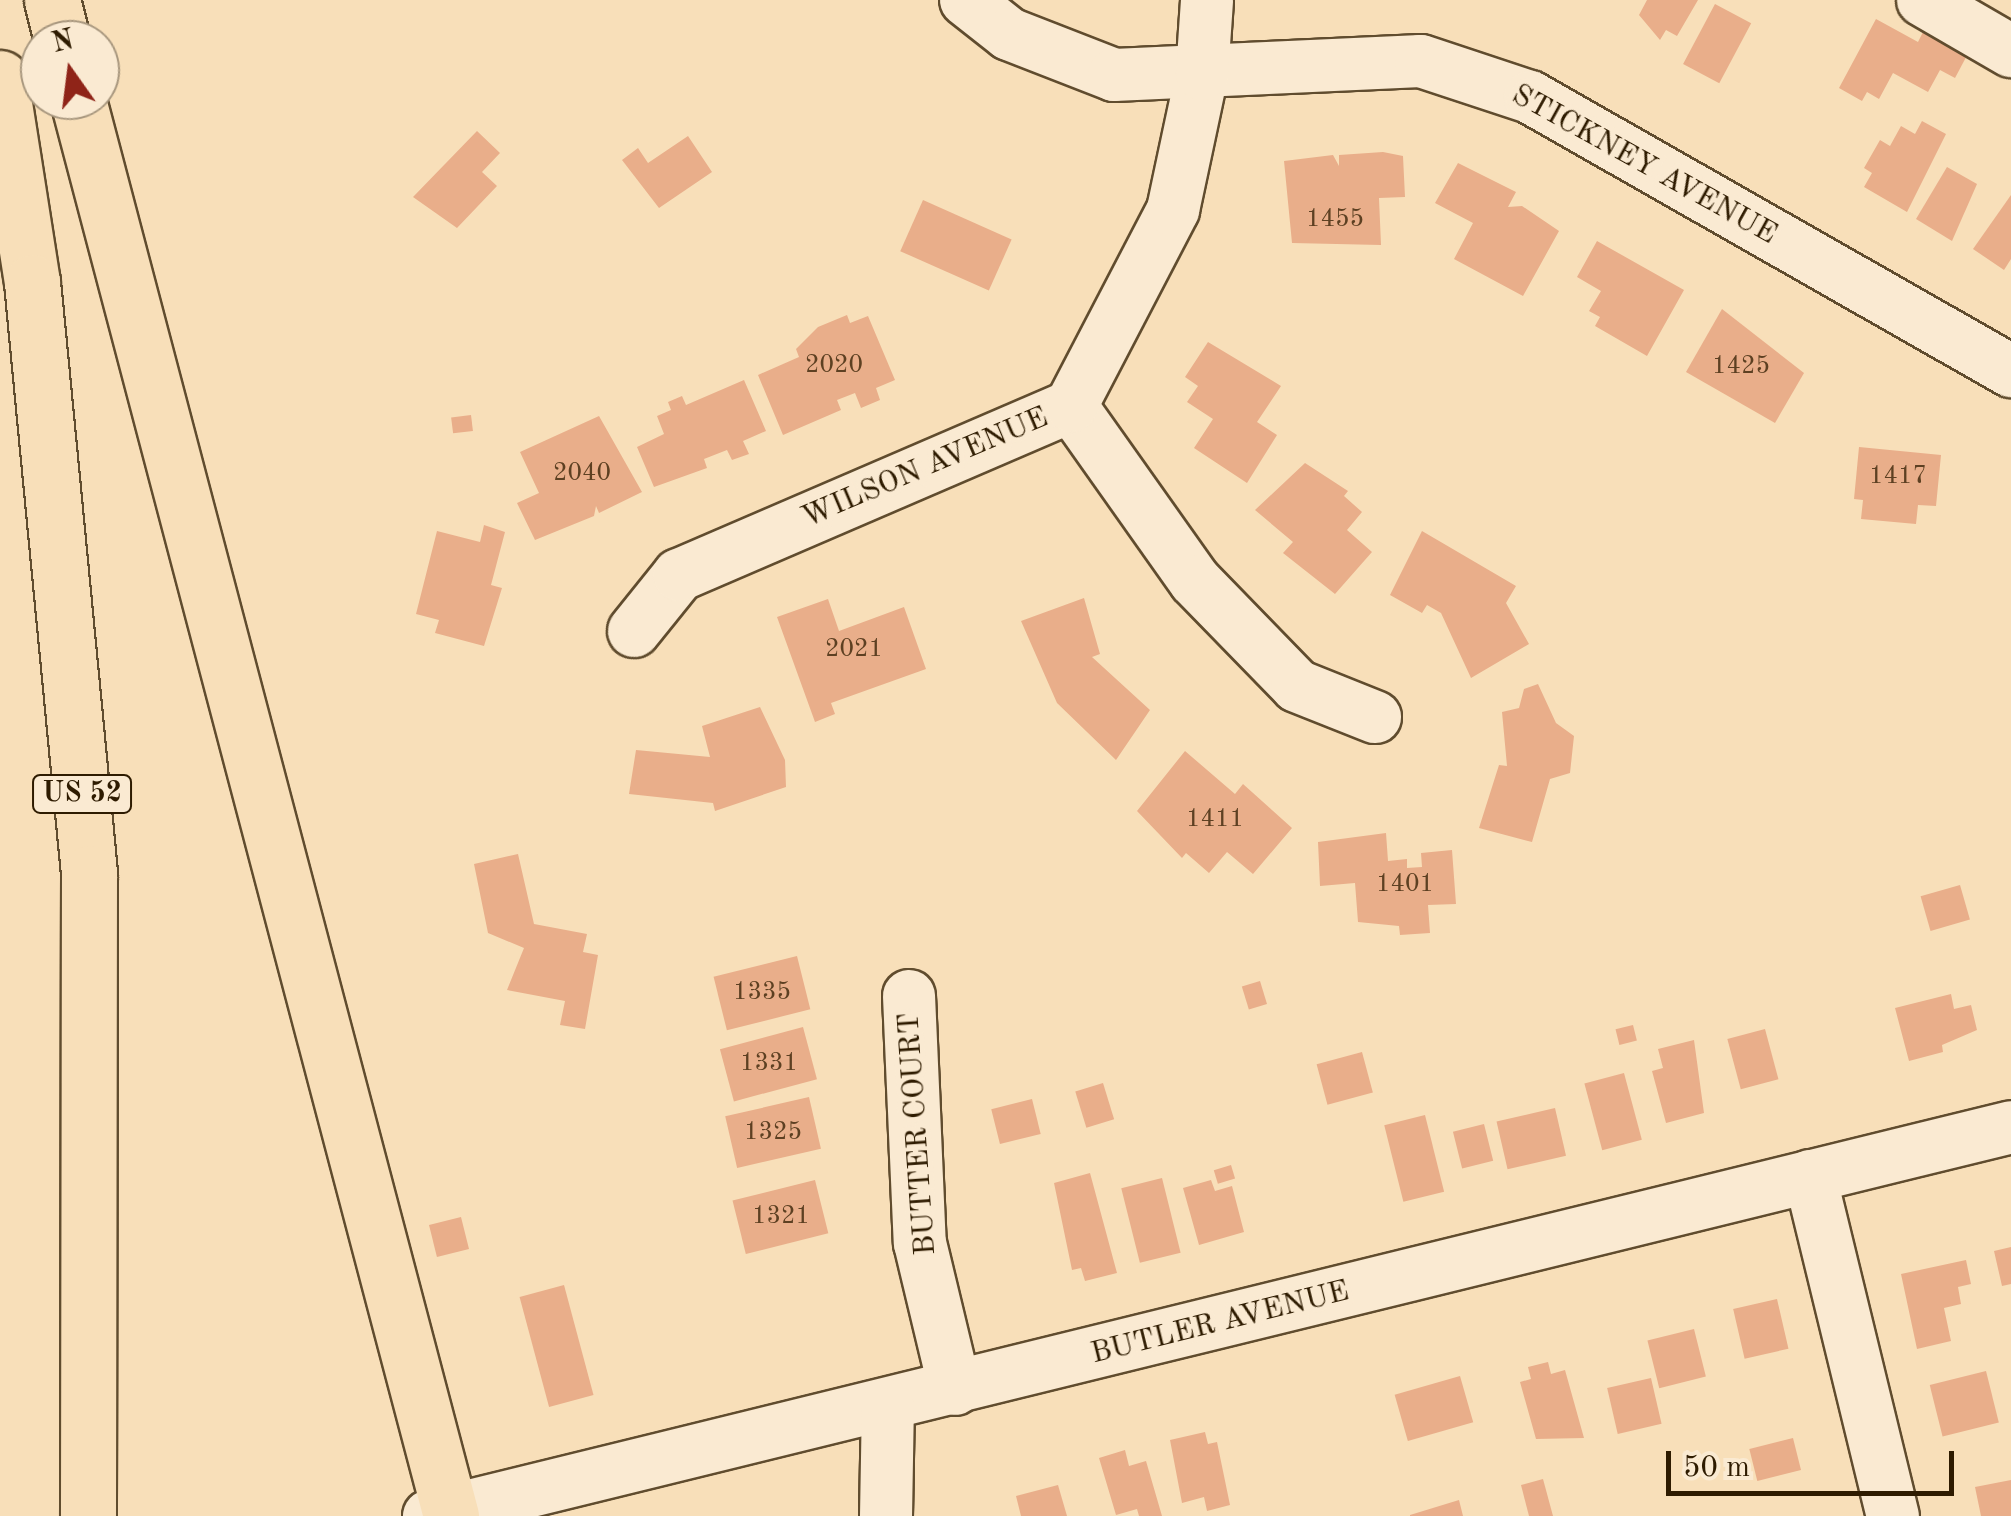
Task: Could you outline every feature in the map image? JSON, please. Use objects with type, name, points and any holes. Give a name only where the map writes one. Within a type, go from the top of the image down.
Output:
[{"type":"highway","name":"US 52","points":[[0,78],[32,282],[89,874],[88,1516]]},
{"type":"highway","points":[[83,120],[443,1514]]},
{"type":"street","name":"STICKNEY AVENUE","points":[[966,0],[1009,34],[1114,75],[1421,62],[1530,97],[2011,371]]},
{"type":"street","name":"WILSON AVENUE","points":[[634,631],[679,575],[1071,406],[1173,210],[1202,74],[1207,0]]},
{"type":"street","points":[[1923,0],[2011,51]]},
{"type":"street","points":[[1071,406],[1195,581],[1297,686],[1375,717]]},
{"type":"street","name":"BUTTER COURT","points":[[910,996],[920,1243],[955,1389]]},
{"type":"street","name":"BUTLER AVENUE","points":[[443,1514],[2011,1128]]},
{"type":"street","points":[[1810,1176],[1894,1516]]},
{"type":"street","points":[[886,1516],[888,1406]]},
{"type":"building","points":[[1647,0],[1698,0],[1677,36],[1666,30],[1660,40],[1639,15]]},
{"type":"building","points":[[1715,4],[1751,23],[1719,83],[1683,64]]},
{"type":"building","points":[[1876,19],[1918,42],[1928,22],[1972,46],[1955,78],[1940,70],[1928,92],[1893,73],[1879,99],[1867,92],[1862,101],[1839,88]]},
{"type":"building","points":[[1922,121],[1946,134],[1907,212],[1864,187],[1872,173],[1864,168],[1880,140],[1890,146],[1901,126],[1915,134]]},
{"type":"building","points":[[477,131],[500,153],[482,172],[497,186],[457,228],[413,197]]},
{"type":"building","points":[[688,136],[712,172],[659,208],[622,160],[638,148],[648,163]]},
{"type":"building","points":[[1383,152],[1403,156],[1405,197],[1379,198],[1381,245],[1292,243],[1284,161],[1333,155],[1339,166],[1339,155]]},
{"type":"building","points":[[1458,163],[1516,192],[1508,207],[1522,206],[1559,231],[1523,296],[1454,259],[1473,223],[1435,203]]},
{"type":"building","points":[[1947,167],[1977,184],[1952,241],[1916,219]]},
{"type":"building","points":[[2011,195],[2011,259],[2004,270],[1973,249]]},
{"type":"building","points":[[923,200],[1012,239],[989,291],[900,251]]},
{"type":"building","points":[[1597,241],[1684,290],[1647,356],[1595,326],[1600,317],[1589,311],[1601,291],[1577,277]]},
{"type":"building","points":[[1722,309],[1804,373],[1775,423],[1686,372]]},
{"type":"building","points":[[847,315],[850,323],[868,316],[895,380],[876,388],[880,400],[861,408],[855,393],[837,400],[841,410],[783,435],[758,375],[799,357],[796,349],[818,327]]},
{"type":"building","points":[[1208,342],[1281,386],[1257,422],[1277,435],[1247,483],[1194,448],[1213,419],[1187,402],[1198,386],[1185,377]]},
{"type":"building","points":[[744,380],[766,431],[743,441],[749,454],[732,460],[727,450],[704,459],[707,468],[654,487],[637,447],[664,434],[657,416],[671,410],[668,402],[682,396],[686,405]]},
{"type":"building","points":[[471,415],[473,431],[453,433],[451,417]]},
{"type":"building","points":[[599,416],[642,492],[599,513],[596,506],[594,516],[535,540],[517,503],[539,493],[520,452]]},
{"type":"building","points":[[1859,447],[1941,455],[1936,506],[1918,505],[1916,524],[1861,519],[1863,500],[1854,499]]},
{"type":"building","points":[[1305,463],[1348,491],[1344,496],[1362,512],[1347,530],[1372,552],[1335,594],[1283,553],[1293,542],[1255,510]]},
{"type":"building","points":[[484,525],[505,532],[491,585],[502,588],[484,646],[435,633],[439,620],[416,614],[437,531],[480,542]]},
{"type":"building","points":[[1422,531],[1516,586],[1506,603],[1529,644],[1471,678],[1441,613],[1427,605],[1422,613],[1390,595]]},
{"type":"building","points":[[1084,598],[1100,654],[1092,657],[1150,710],[1116,760],[1057,703],[1021,621]]},
{"type":"building","points":[[828,599],[839,631],[904,607],[926,669],[831,703],[835,714],[815,722],[777,617]]},
{"type":"building","points":[[1538,684],[1556,723],[1574,736],[1570,773],[1550,779],[1532,842],[1479,828],[1499,765],[1507,766],[1502,712],[1519,708],[1524,689]]},
{"type":"building","points":[[760,707],[785,760],[786,787],[715,811],[713,803],[629,794],[636,750],[710,757],[702,726]]},
{"type":"building","points":[[1185,751],[1235,794],[1243,784],[1292,828],[1253,874],[1227,852],[1209,873],[1186,853],[1182,858],[1137,811]]},
{"type":"building","points":[[1386,833],[1388,861],[1407,859],[1407,868],[1422,867],[1421,853],[1452,850],[1456,904],[1428,905],[1430,933],[1400,935],[1399,926],[1358,922],[1355,883],[1320,886],[1318,842]]},
{"type":"building","points":[[518,854],[534,924],[587,934],[583,952],[598,955],[585,1029],[560,1025],[565,1001],[507,990],[524,948],[488,933],[474,864]]},
{"type":"building","points":[[1960,885],[1970,920],[1931,931],[1921,896]]},
{"type":"building","points":[[797,956],[810,1009],[727,1030],[714,977]]},
{"type":"building","points":[[1260,981],[1267,1004],[1249,1010],[1242,987]]},
{"type":"building","points":[[1951,994],[1954,1009],[1971,1005],[1977,1030],[1942,1045],[1943,1052],[1909,1061],[1895,1008]]},
{"type":"building","points":[[1633,1025],[1637,1041],[1619,1045],[1616,1029]]},
{"type":"building","points":[[803,1027],[817,1079],[734,1101],[720,1049]]},
{"type":"building","points":[[1765,1029],[1778,1079],[1741,1089],[1727,1039]]},
{"type":"building","points":[[1694,1040],[1704,1113],[1666,1123],[1652,1071],[1663,1068],[1658,1049]]},
{"type":"building","points":[[1362,1052],[1373,1093],[1327,1105],[1317,1064]]},
{"type":"building","points":[[1624,1073],[1642,1140],[1602,1150],[1584,1084]]},
{"type":"building","points":[[1103,1083],[1114,1119],[1086,1128],[1075,1091]]},
{"type":"building","points":[[809,1097],[821,1149],[737,1168],[725,1116]]},
{"type":"building","points":[[1032,1099],[1041,1134],[1000,1144],[991,1109]]},
{"type":"building","points":[[1555,1108],[1566,1156],[1508,1169],[1497,1121]]},
{"type":"building","points":[[1425,1115],[1444,1192],[1403,1202],[1384,1125]]},
{"type":"building","points":[[1484,1124],[1493,1161],[1462,1169],[1453,1132]]},
{"type":"building","points":[[1231,1165],[1235,1178],[1218,1184],[1214,1170]]},
{"type":"building","points":[[1090,1173],[1117,1273],[1085,1281],[1081,1268],[1072,1270],[1054,1183]]},
{"type":"building","points":[[1162,1178],[1181,1253],[1140,1263],[1121,1188]]},
{"type":"building","points":[[815,1180],[828,1233],[746,1254],[733,1201]]},
{"type":"building","points":[[1211,1180],[1215,1191],[1232,1186],[1244,1232],[1199,1245],[1183,1188]]},
{"type":"building","points":[[461,1217],[469,1249],[437,1257],[429,1225]]},
{"type":"building","points":[[2011,1247],[2011,1284],[2002,1286],[1994,1251]]},
{"type":"building","points":[[1966,1260],[1971,1284],[1958,1287],[1961,1304],[1944,1308],[1951,1341],[1917,1349],[1901,1274]]},
{"type":"building","points":[[564,1285],[594,1395],[549,1407],[520,1297]]},
{"type":"building","points":[[1777,1299],[1788,1349],[1745,1359],[1733,1309]]},
{"type":"building","points":[[1694,1329],[1706,1377],[1659,1388],[1647,1341]]},
{"type":"building","points":[[1548,1362],[1551,1374],[1565,1370],[1584,1438],[1536,1439],[1520,1382],[1531,1379],[1528,1367]]},
{"type":"building","points":[[1986,1371],[1999,1422],[1943,1436],[1930,1385]]},
{"type":"building","points":[[1460,1376],[1473,1422],[1408,1441],[1395,1395]]},
{"type":"building","points":[[1651,1378],[1662,1424],[1618,1434],[1607,1388]]},
{"type":"building","points":[[1205,1432],[1208,1444],[1217,1442],[1230,1505],[1207,1511],[1204,1497],[1182,1503],[1170,1440]]},
{"type":"building","points":[[1793,1438],[1801,1470],[1757,1481],[1749,1449]]},
{"type":"building","points":[[1125,1450],[1129,1466],[1146,1461],[1162,1516],[1139,1516],[1137,1509],[1116,1515],[1099,1458]]},
{"type":"building","points":[[1543,1479],[1553,1516],[1529,1516],[1521,1485]]},
{"type":"building","points":[[2011,1480],[2011,1516],[1981,1516],[1975,1487]]},
{"type":"building","points":[[1058,1485],[1067,1516],[1021,1516],[1016,1496]]},
{"type":"building","points":[[1459,1500],[1463,1516],[1410,1516],[1410,1515]]}]
